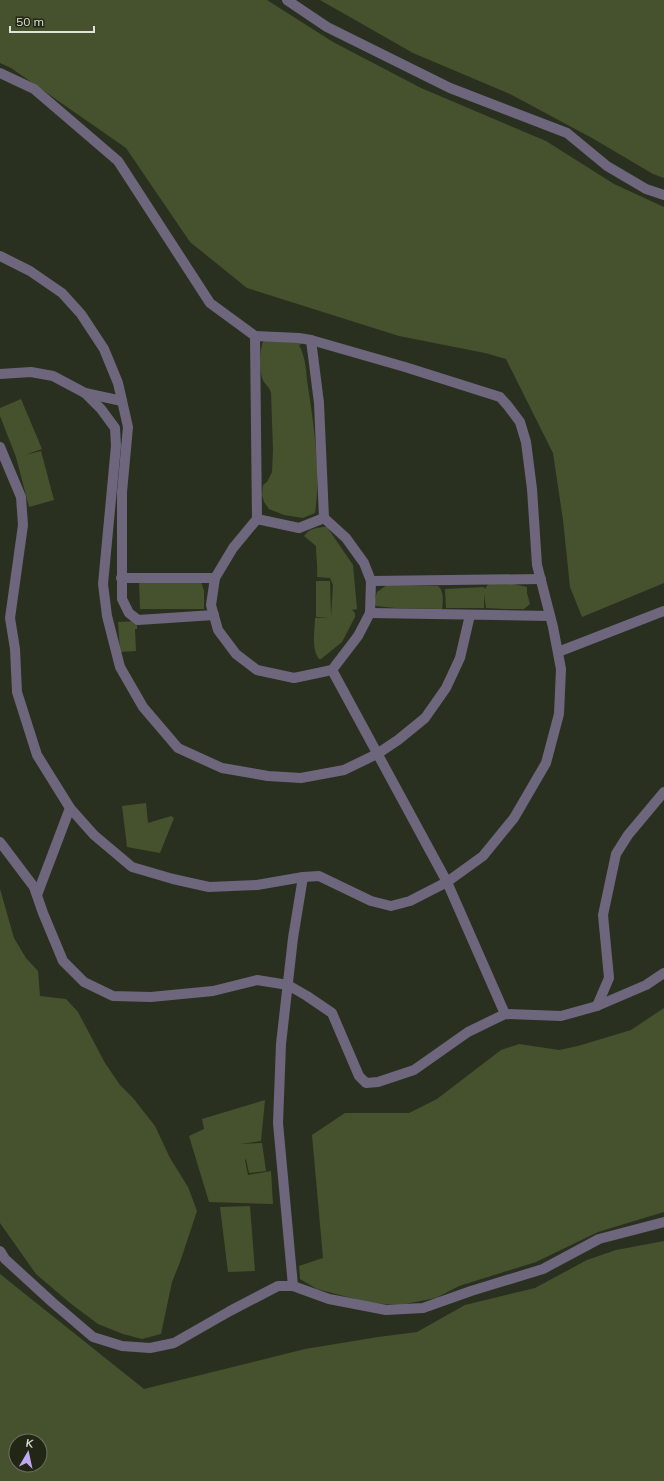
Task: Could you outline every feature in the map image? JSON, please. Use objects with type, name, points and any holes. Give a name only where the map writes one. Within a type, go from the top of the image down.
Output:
[{"type":"street","points":[[286,0],[327,27],[450,88],[567,133],[606,166],[646,189],[664,195]]},
{"type":"street","points":[[0,72],[34,89],[118,161],[210,303],[255,336],[311,340],[405,367],[500,397],[520,422],[526,442],[532,489],[537,565],[561,669],[559,714],[546,763],[514,818],[483,856],[447,882],[410,901],[391,906],[371,901],[319,876],[303,877],[257,885],[209,887],[173,879],[132,867],[94,835],[70,808],[37,755],[17,692],[15,649],[5,618],[23,526],[21,498],[0,447]]},
{"type":"street","points":[[0,256],[30,271],[43,280],[62,294],[82,314],[104,348],[118,383],[128,427],[122,492],[121,578],[122,599],[129,613],[138,620],[214,615]]},
{"type":"street","points":[[255,336],[257,519],[233,548],[215,578],[211,605],[218,630],[236,654],[257,670],[294,678],[332,670],[358,636],[370,613],[371,581],[364,563],[346,538],[324,518],[319,404],[311,340]]},
{"type":"street","points":[[0,374],[30,372],[53,376],[85,393],[122,401]]},
{"type":"street","points":[[85,393],[101,409],[115,428],[116,446],[103,584],[107,616],[120,667],[143,707],[178,748],[222,768],[268,776],[301,778],[344,770],[377,754],[398,740],[425,718],[446,688],[460,658],[470,615]]},
{"type":"street","points":[[257,519],[298,528],[324,518]]},
{"type":"street","points":[[121,578],[215,578]]},
{"type":"street","points":[[371,581],[541,579]]},
{"type":"street","points":[[558,652],[664,611]]},
{"type":"street","points":[[370,613],[550,616]]},
{"type":"street","points":[[332,670],[447,882],[505,1014]]},
{"type":"street","points":[[597,1006],[609,978],[603,915],[616,854],[628,835],[664,792]]},
{"type":"street","points":[[37,895],[70,808]]},
{"type":"street","points":[[0,842],[34,887],[63,961],[84,982],[113,996],[151,997],[213,991],[257,980],[288,985],[332,1013],[359,1076],[366,1083],[378,1082],[414,1070],[468,1032],[505,1014],[561,1016],[597,1006],[646,985],[664,973]]},
{"type":"street","points":[[293,1286],[278,1123],[281,1044],[293,938],[303,877]]},
{"type":"street","points":[[0,1252],[5,1259],[93,1337],[122,1346],[150,1348],[174,1343],[278,1286],[293,1286],[329,1299],[386,1310],[423,1308],[471,1291],[543,1269],[600,1239],[664,1222]]},
{"type":"green space","points":[[0,0],[267,0],[333,42],[421,88],[546,141],[614,184],[664,207],[664,583],[582,617],[570,587],[563,520],[553,453],[506,359],[485,353],[399,336],[247,288],[190,242],[126,148],[11,68],[0,63]]},
{"type":"green space","points":[[320,0],[664,0],[664,178],[653,174],[592,138],[510,94],[413,53]]},
{"type":"green space","points":[[264,340],[311,340],[299,345],[305,365],[314,434],[317,466],[317,497],[315,513],[303,518],[284,515],[269,509],[264,502],[262,495],[263,485],[267,482],[272,472],[273,450],[271,393],[262,378],[260,368],[260,355]]},
{"type":"green space","points":[[21,399],[42,449],[25,455],[41,451],[54,500],[29,507],[16,457],[0,416],[0,408]]},
{"type":"green space","points":[[327,527],[353,565],[357,609],[352,610],[355,613],[355,617],[342,642],[319,659],[314,644],[315,618],[330,617],[316,617],[316,581],[330,581],[331,617],[333,585],[330,578],[317,577],[316,546],[304,536],[312,529]]},
{"type":"green space","points":[[139,579],[201,582],[204,591],[204,609],[140,609]]},
{"type":"green space","points":[[488,584],[513,584],[527,587],[530,604],[524,609],[486,608],[484,594],[484,608],[446,608],[445,589],[484,587],[485,589]]},
{"type":"green space","points":[[387,585],[438,586],[442,593],[442,609],[376,606],[374,603],[377,592]]},
{"type":"green space","points":[[137,621],[137,629],[135,629],[136,651],[120,652],[118,622]]},
{"type":"green space","points":[[146,803],[148,823],[171,816],[174,818],[160,853],[127,847],[122,806]]},
{"type":"green space","points":[[0,889],[14,938],[26,958],[38,971],[40,996],[66,999],[78,1012],[105,1063],[120,1085],[133,1098],[155,1126],[170,1158],[188,1187],[197,1211],[172,1282],[161,1334],[142,1339],[123,1334],[98,1324],[70,1303],[36,1274],[0,1223]]},
{"type":"green space","points":[[664,1008],[664,1212],[598,1232],[536,1262],[459,1286],[436,1298],[400,1305],[370,1303],[317,1289],[300,1279],[299,1266],[323,1258],[312,1135],[345,1113],[409,1113],[437,1099],[501,1050],[519,1044],[559,1050],[578,1046],[631,1030]]},
{"type":"green space","points":[[265,1100],[261,1141],[240,1144],[262,1143],[266,1171],[249,1173],[246,1159],[245,1160],[248,1175],[271,1171],[273,1204],[209,1202],[189,1136],[204,1129],[202,1119]]},
{"type":"green space","points":[[250,1206],[255,1271],[228,1272],[220,1207]]},
{"type":"green space","points":[[664,1241],[664,1481],[0,1481],[0,1274],[144,1389],[305,1349],[417,1332],[465,1305],[535,1288],[587,1260],[616,1250]]}]
